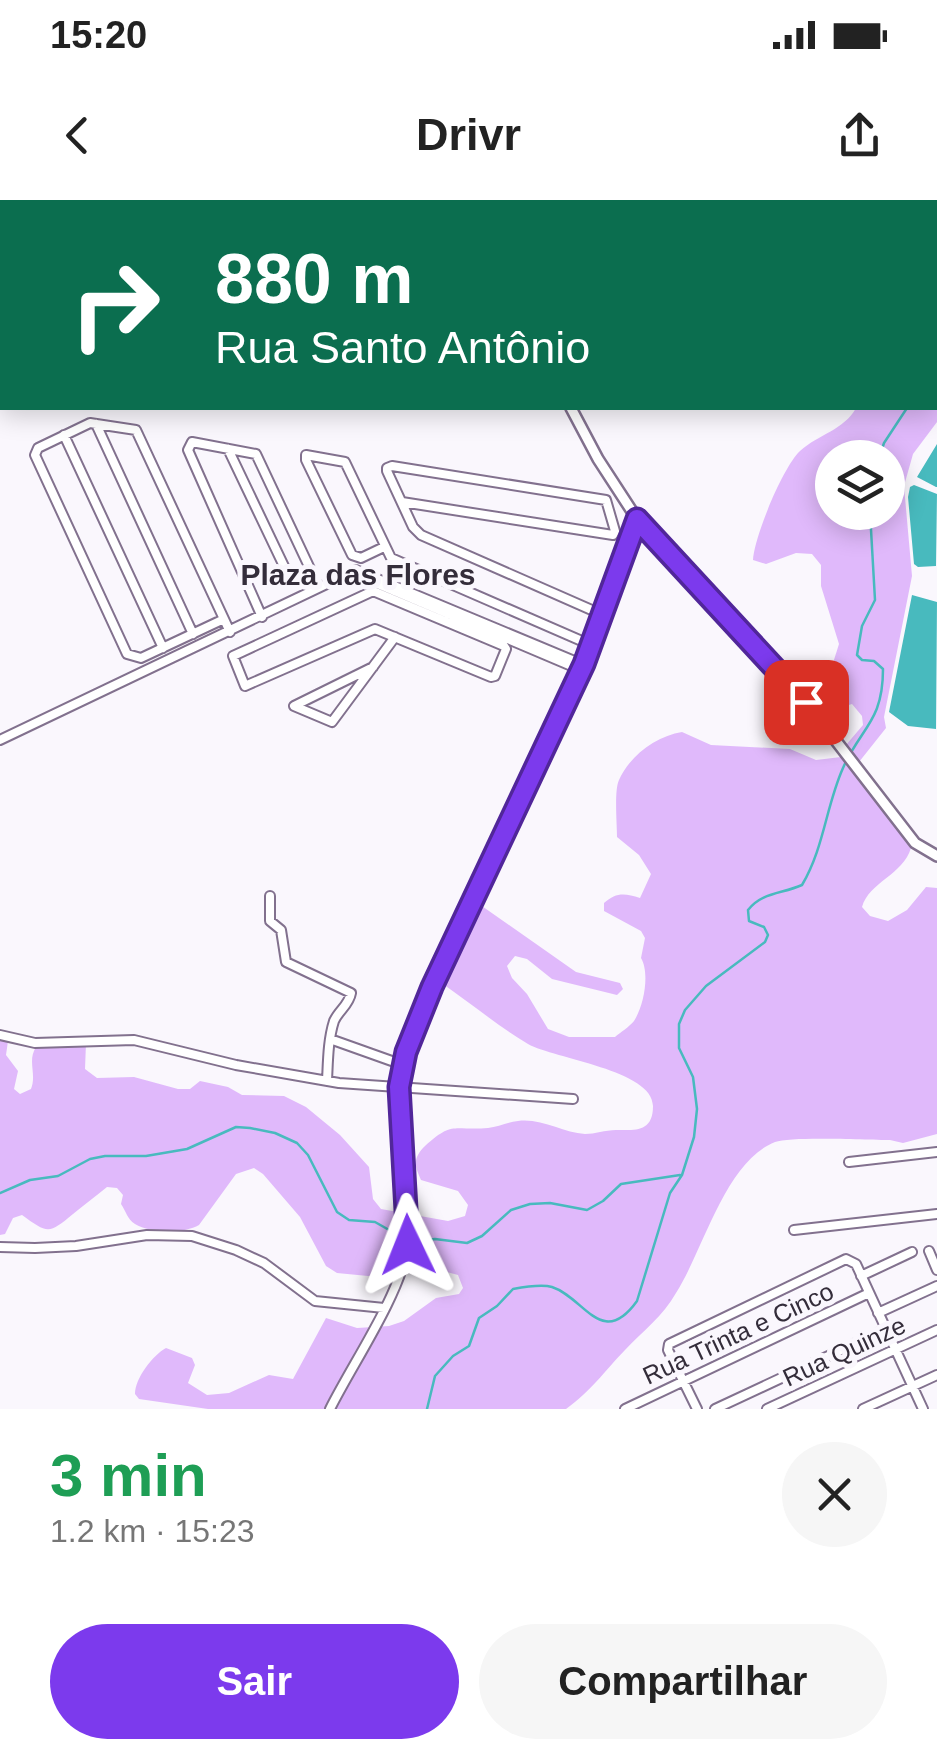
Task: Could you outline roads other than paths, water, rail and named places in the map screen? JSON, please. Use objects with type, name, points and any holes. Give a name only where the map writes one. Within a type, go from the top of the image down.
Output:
[{"type":"main road","points":[[572,410],[637,519],[773,664],[915,842],[937,856]]},
{"type":"street","points":[[224,620],[136,658],[124,650],[35,455],[38,448],[90,423],[136,430],[230,632]]},
{"type":"street","points":[[96,424],[194,634]]},
{"type":"street","points":[[64,435],[163,648]]},
{"type":"street","points":[[262,617],[188,450],[192,442],[256,454],[313,575]]},
{"type":"street","points":[[228,448],[292,583]]},
{"type":"street","points":[[384,547],[361,558],[352,555],[306,455],[345,462],[384,547],[399,563],[592,646]]},
{"type":"street","points":[[402,502],[611,535],[615,532],[604,499],[390,466],[387,472],[413,527],[421,535],[603,615]]},
{"type":"street","points":[[330,1409],[398,1282],[408,1241],[399,1087],[402,1065],[432,987],[592,646],[637,519]]},
{"type":"street","points":[[349,576],[359,597]]},
{"type":"street","points":[[0,740],[349,576],[366,579],[582,667]]},
{"type":"street","points":[[378,592],[506,650],[491,678],[395,637],[374,629],[244,686],[234,656],[359,597],[378,592]]},
{"type":"street","points":[[373,668],[294,706],[332,722],[373,668],[395,637]]},
{"type":"street","points":[[270,896],[270,921],[281,930],[286,962],[351,993],[336,1018],[330,1039],[327,1081]]},
{"type":"street","points":[[0,1035],[35,1043],[134,1040],[236,1066],[327,1081],[572,1098]]},
{"type":"street","points":[[330,1039],[402,1065]]},
{"type":"street","points":[[849,1162],[937,1152]]},
{"type":"street","points":[[794,1230],[937,1214]]},
{"type":"street","points":[[0,1246],[76,1246],[147,1235],[192,1236],[250,1256],[315,1301],[384,1308]]},
{"type":"street","points":[[929,1251],[937,1270]]},
{"type":"street","points":[[861,1276],[912,1252]]},
{"type":"street","points":[[697,1409],[668,1350],[671,1342],[841,1260],[853,1262],[861,1276],[923,1409]]},
{"type":"street","points":[[878,1312],[937,1286]]},
{"type":"street","name":"Rua Trinta e Cinco","points":[[625,1409],[869,1293]]},
{"type":"street","points":[[715,1409],[886,1328]]},
{"type":"street","name":"Rua Quinze","points":[[767,1409],[937,1330]]},
{"type":"street","points":[[863,1409],[937,1374]]},
{"type":"water","points":[[937,444],[937,487],[936,487],[917,477]]},
{"type":"water","points":[[914,485],[937,494],[936,566],[914,564],[908,497]]},
{"type":"water","points":[[912,595],[937,602],[936,729],[908,726],[889,712]]},
{"type":"waterway","points":[[886,440],[906,410]]},
{"type":"waterway","points":[[427,1409],[435,1376],[453,1356],[469,1346],[479,1318],[513,1289],[552,1287],[603,1321],[625,1315],[637,1301],[670,1193],[682,1175],[694,1137],[697,1109],[693,1077],[679,1048],[679,1024],[685,1010],[706,986],[765,942],[768,935],[764,927],[749,921],[748,910],[766,897],[802,885],[843,768],[879,701],[883,669],[857,655],[862,626],[875,600],[871,530]]},
{"type":"waterway","points":[[0,1193],[30,1180],[58,1176],[90,1159],[187,1149],[236,1127],[250,1128],[297,1143],[308,1155],[337,1212],[349,1220],[375,1222],[405,1239]]},
{"type":"waterway","points":[[412,1242],[435,1239],[467,1243],[482,1236],[511,1210],[550,1203],[587,1210],[621,1184],[680,1175]]},
{"type":"district","name":"Plaza das Flores","points":[[358,574]]}]
